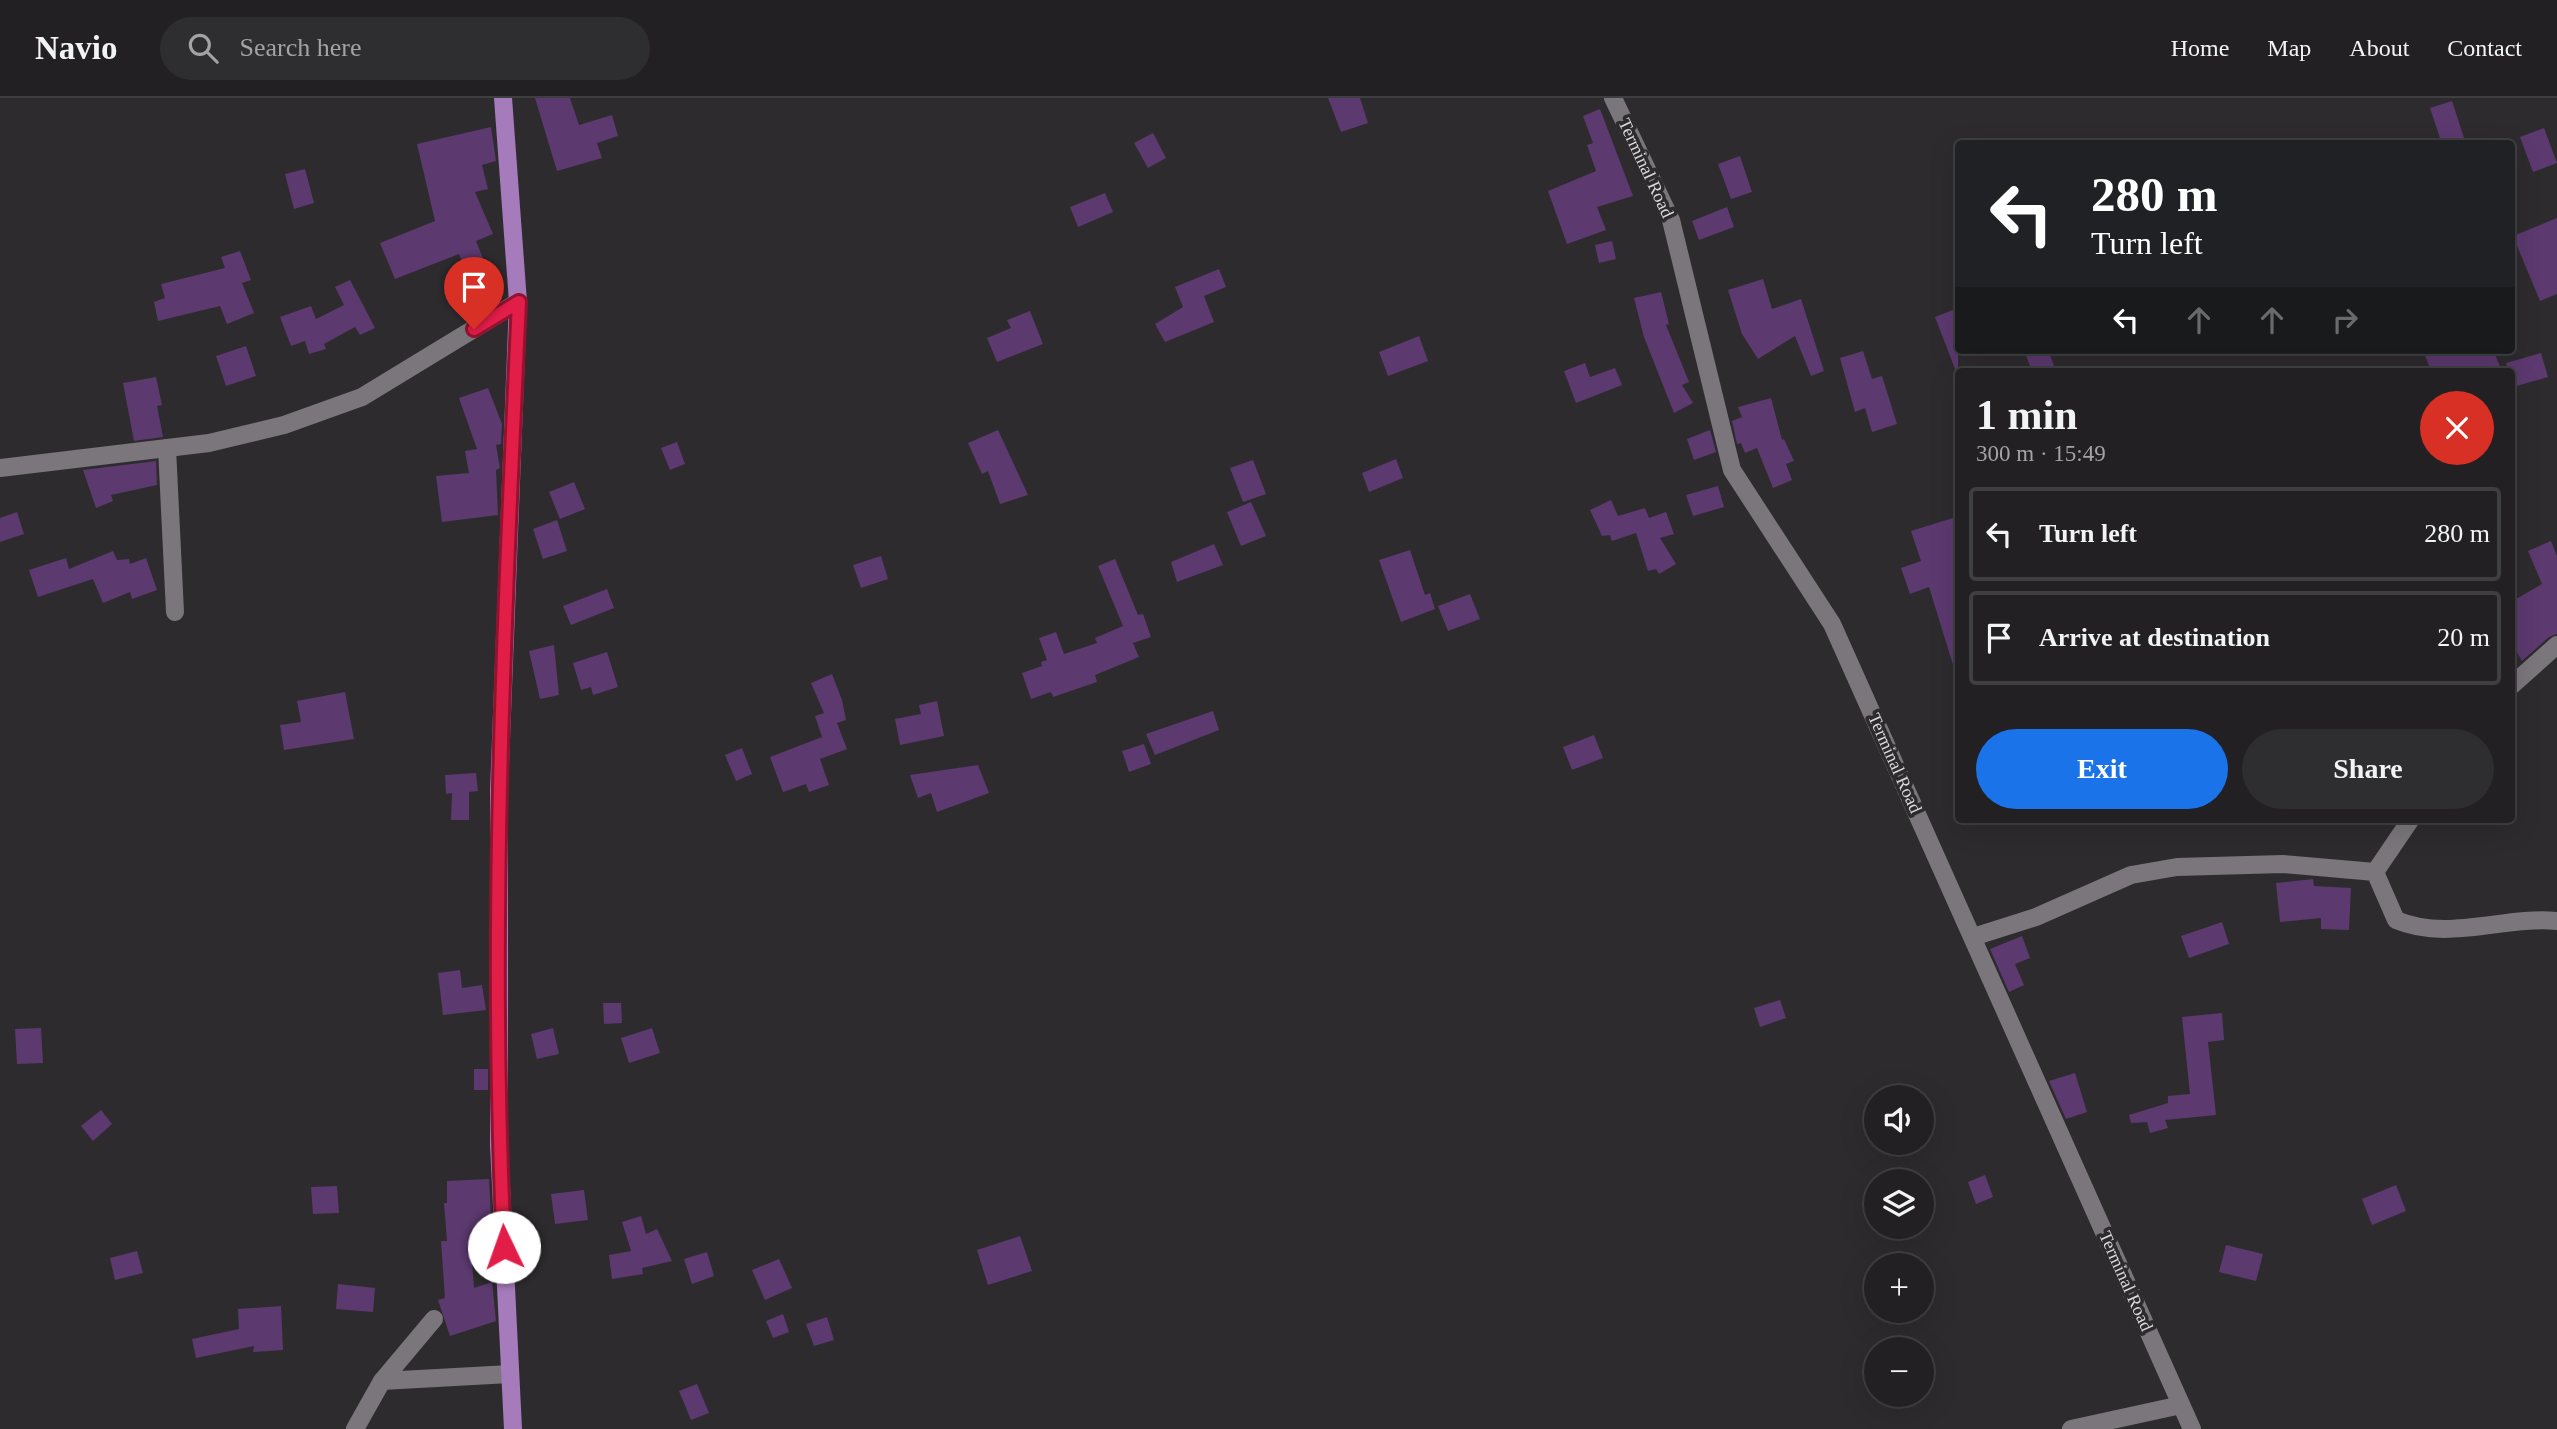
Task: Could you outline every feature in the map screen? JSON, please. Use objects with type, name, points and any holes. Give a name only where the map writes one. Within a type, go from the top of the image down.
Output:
[{"type":"main road","points":[[503,98],[519,302],[499,791],[499,1145],[513,1429]]},
{"type":"street","name":"Terminal Road","points":[[1614,98],[1671,220],[1732,470],[1832,624],[2192,1429]]},
{"type":"street","points":[[0,468],[209,443],[284,425],[362,397],[519,302]]},
{"type":"street","points":[[167,448],[175,612]]},
{"type":"street","points":[[2515,682],[2557,645]]},
{"type":"street","points":[[2375,872],[2408,823]]},
{"type":"street","points":[[1973,937],[2036,917],[2131,875],[2177,867],[2283,864],[2375,872]]},
{"type":"street","points":[[2375,872],[2396,920],[2417,929],[2557,921]]},
{"type":"street","points":[[355,1429],[382,1381],[434,1319]]},
{"type":"street","points":[[382,1381],[510,1374]]},
{"type":"street","points":[[2071,1429],[2181,1405]]},
{"type":"building","points":[[535,98],[570,98],[579,125],[612,115],[618,136],[597,143],[602,158],[557,171]]},
{"type":"building","points":[[1328,98],[1360,98],[1368,123],[1341,132]]},
{"type":"building","points":[[2452,101],[2465,140],[2441,140],[2430,108]]},
{"type":"building","points":[[1600,109],[1633,196],[1597,207],[1606,230],[1567,244],[1548,191],[1596,171],[1587,145],[1593,143],[1583,116]]},
{"type":"building","points":[[491,127],[496,161],[482,165],[488,189],[475,192],[493,234],[476,241],[493,283],[474,291],[459,254],[395,279],[380,243],[435,221],[417,144]]},
{"type":"building","points":[[2544,128],[2557,163],[2533,172],[2520,137]]},
{"type":"building","points":[[1153,133],[1166,158],[1148,168],[1134,143]]},
{"type":"building","points":[[1740,156],[1752,192],[1731,199],[1718,164]]},
{"type":"building","points":[[305,169],[314,203],[294,209],[285,174]]},
{"type":"building","points":[[1105,193],[1113,212],[1078,227],[1070,207]]},
{"type":"building","points":[[1727,207],[1734,227],[1699,240],[1692,221]]},
{"type":"building","points":[[2557,218],[2557,294],[2540,301],[2515,235]]},
{"type":"building","points":[[1612,241],[1616,259],[1599,263],[1595,245]]},
{"type":"building","points":[[240,251],[251,280],[242,283],[254,313],[227,324],[220,306],[158,321],[154,302],[165,298],[161,284],[225,268],[221,257]]},
{"type":"building","points":[[1219,269],[1226,287],[1204,296],[1214,322],[1165,342],[1155,324],[1183,307],[1175,287]]},
{"type":"building","points":[[1763,279],[1772,309],[1801,299],[1824,371],[1811,376],[1795,336],[1758,359],[1742,334],[1728,290]]},
{"type":"building","points":[[350,280],[375,328],[360,335],[355,327],[324,344],[326,349],[309,354],[305,341],[291,346],[280,317],[311,306],[316,319],[344,305],[335,287]]},
{"type":"building","points":[[1661,292],[1669,324],[1666,325],[1689,382],[1682,385],[1693,403],[1674,413],[1644,337],[1634,298]]},
{"type":"building","points":[[1955,309],[1955,354],[1958,354],[1958,368],[1955,369],[1935,317]]},
{"type":"building","points":[[1030,311],[1043,344],[997,362],[987,338],[1011,328],[1007,320]]},
{"type":"building","points":[[1419,336],[1428,361],[1388,376],[1379,352]]},
{"type":"building","points":[[246,346],[256,376],[226,386],[216,356]]},
{"type":"building","points":[[1863,351],[1872,379],[1882,376],[1897,424],[1872,432],[1865,408],[1855,412],[1840,358]]},
{"type":"building","points":[[2541,353],[2548,377],[2515,386],[2515,368],[2507,368],[2506,363]]},
{"type":"building","points":[[2026,354],[2050,354],[2055,368],[2031,368]]},
{"type":"building","points":[[2425,354],[2495,354],[2501,368],[2430,368]]},
{"type":"building","points":[[1585,363],[1590,377],[1615,368],[1622,385],[1576,403],[1564,371]]},
{"type":"building","points":[[156,377],[162,405],[157,406],[163,437],[134,441],[123,383]]},
{"type":"building","points":[[488,388],[502,424],[501,444],[496,445],[500,468],[496,470],[498,515],[442,522],[436,476],[469,473],[465,451],[477,449],[459,398]]},
{"type":"building","points":[[1771,398],[1782,440],[1784,439],[1794,461],[1786,464],[1792,480],[1773,488],[1757,448],[1745,453],[1741,443],[1737,444],[1732,421],[1742,417],[1738,407]]},
{"type":"building","points":[[998,430],[1028,495],[1000,504],[988,471],[982,474],[968,443]]},
{"type":"building","points":[[1710,430],[1716,452],[1694,460],[1687,439]]},
{"type":"building","points":[[677,442],[685,464],[670,470],[661,448]]},
{"type":"building","points":[[1396,459],[1403,478],[1369,492],[1362,473]]},
{"type":"building","points":[[1253,460],[1266,494],[1243,502],[1230,468]]},
{"type":"building","points":[[156,461],[157,485],[111,495],[113,501],[96,508],[83,470]]},
{"type":"building","points":[[574,482],[585,509],[560,519],[549,492]]},
{"type":"building","points":[[1718,486],[1724,507],[1693,516],[1686,495]]},
{"type":"building","points":[[1611,500],[1618,516],[1645,508],[1649,518],[1666,512],[1674,534],[1660,538],[1676,564],[1659,574],[1656,569],[1648,571],[1636,533],[1612,541],[1610,535],[1602,536],[1590,510]]},
{"type":"building","points":[[1251,502],[1266,536],[1241,546],[1227,512]]},
{"type":"building","points":[[17,512],[24,534],[0,542],[0,518]]},
{"type":"building","points":[[1953,518],[1955,668],[1929,587],[1910,594],[1901,568],[1921,561],[1911,531]]},
{"type":"building","points":[[557,520],[567,551],[543,559],[533,529]]},
{"type":"building","points":[[2551,541],[2557,556],[2557,634],[2549,637],[2522,661],[2515,648],[2515,600],[2542,584],[2528,551]]},
{"type":"building","points":[[1214,544],[1223,565],[1177,582],[1171,562]]},
{"type":"building","points":[[1410,550],[1425,595],[1430,593],[1435,609],[1401,622],[1379,560]]},
{"type":"building","points":[[113,551],[117,560],[129,559],[130,564],[146,558],[157,590],[132,599],[130,592],[103,603],[93,579],[38,597],[29,570],[66,558],[69,569]]},
{"type":"building","points":[[881,556],[888,579],[861,588],[853,565]]},
{"type":"building","points":[[1115,559],[1138,615],[1143,614],[1151,637],[1133,643],[1139,657],[1095,675],[1097,682],[1053,697],[1051,692],[1031,699],[1022,673],[1042,666],[1041,662],[1047,660],[1039,638],[1056,632],[1064,654],[1097,643],[1095,638],[1123,626],[1098,566]]},
{"type":"building","points":[[607,589],[614,608],[571,625],[563,606]]},
{"type":"building","points":[[1470,594],[1480,619],[1448,631],[1438,606]]},
{"type":"building","points":[[554,645],[559,695],[540,699],[529,651]]},
{"type":"building","points":[[607,652],[618,687],[593,695],[591,687],[581,690],[573,663]]},
{"type":"building","points":[[832,674],[846,720],[837,723],[847,749],[820,759],[829,785],[809,792],[806,784],[783,792],[770,757],[822,737],[815,716],[824,713],[811,683]]},
{"type":"building","points":[[345,692],[354,739],[284,750],[280,725],[301,722],[297,701]]},
{"type":"building","points":[[937,701],[944,736],[900,745],[895,719],[921,714],[919,705]]},
{"type":"building","points":[[1213,711],[1219,730],[1155,755],[1146,734]]},
{"type":"building","points":[[1594,735],[1603,758],[1572,770],[1563,747]]},
{"type":"building","points":[[1144,744],[1151,764],[1129,772],[1122,751]]},
{"type":"building","points":[[742,748],[752,774],[736,781],[725,755]]},
{"type":"building","points":[[978,765],[989,793],[937,812],[931,793],[918,798],[910,775]]},
{"type":"building","points":[[476,773],[478,791],[469,792],[469,820],[451,820],[452,793],[446,794],[445,775]]},
{"type":"building","points":[[2313,879],[2314,886],[2351,888],[2349,930],[2321,929],[2321,918],[2280,922],[2276,883]]},
{"type":"building","points":[[2222,922],[2229,944],[2189,958],[2181,936]]},
{"type":"building","points":[[2022,936],[2030,958],[2015,964],[2024,985],[2009,992],[1990,949]]},
{"type":"building","points":[[460,970],[462,988],[482,985],[486,1010],[443,1015],[438,973]]},
{"type":"building","points":[[1780,1000],[1786,1018],[1760,1027],[1754,1008]]},
{"type":"building","points":[[603,1003],[621,1003],[622,1023],[604,1024]]},
{"type":"building","points":[[2222,1013],[2224,1040],[2208,1042],[2216,1115],[2165,1120],[2168,1128],[2150,1133],[2147,1122],[2131,1123],[2129,1115],[2168,1103],[2168,1096],[2190,1094],[2182,1017]]},
{"type":"building","points":[[41,1028],[43,1063],[17,1064],[15,1029]]},
{"type":"building","points":[[553,1028],[559,1054],[537,1059],[531,1034]]},
{"type":"building","points":[[652,1028],[660,1053],[629,1063],[621,1038]]},
{"type":"building","points":[[474,1069],[488,1069],[488,1090],[474,1090]]},
{"type":"building","points":[[2075,1073],[2087,1112],[2066,1119],[2049,1081]]},
{"type":"building","points":[[101,1110],[112,1124],[93,1141],[81,1126]]},
{"type":"building","points":[[1985,1175],[1993,1197],[1976,1204],[1968,1182]]},
{"type":"building","points":[[489,1179],[492,1235],[470,1237],[474,1288],[492,1282],[496,1321],[450,1336],[438,1300],[445,1298],[441,1241],[447,1241],[444,1203],[447,1203],[447,1181]]},
{"type":"building","points":[[2396,1185],[2406,1211],[2372,1225],[2362,1199]]},
{"type":"building","points":[[337,1186],[339,1213],[313,1214],[311,1187]]},
{"type":"building","points":[[584,1190],[588,1220],[555,1224],[551,1194]]},
{"type":"building","points":[[641,1216],[646,1234],[657,1229],[672,1261],[642,1268],[643,1274],[612,1279],[609,1255],[631,1251],[622,1222]]},
{"type":"building","points":[[1020,1236],[1032,1271],[988,1285],[977,1250]]},
{"type":"building","points":[[2226,1245],[2263,1254],[2256,1281],[2219,1272]]},
{"type":"building","points":[[137,1251],[143,1273],[115,1280],[110,1258]]},
{"type":"building","points":[[707,1252],[714,1276],[692,1284],[684,1259]]},
{"type":"building","points":[[779,1259],[792,1288],[765,1300],[752,1270]]},
{"type":"building","points":[[338,1284],[375,1288],[373,1312],[336,1309]]},
{"type":"building","points":[[281,1306],[283,1350],[253,1352],[254,1346],[196,1358],[192,1339],[239,1329],[238,1309]]},
{"type":"building","points":[[783,1314],[789,1332],[773,1338],[766,1321]]},
{"type":"building","points":[[827,1317],[834,1340],[814,1346],[806,1324]]},
{"type":"building","points":[[697,1384],[709,1413],[691,1420],[679,1391]]},
{"type":"route","points":[[474,329],[519,302],[499,791],[499,1145],[504,1247]]}]
